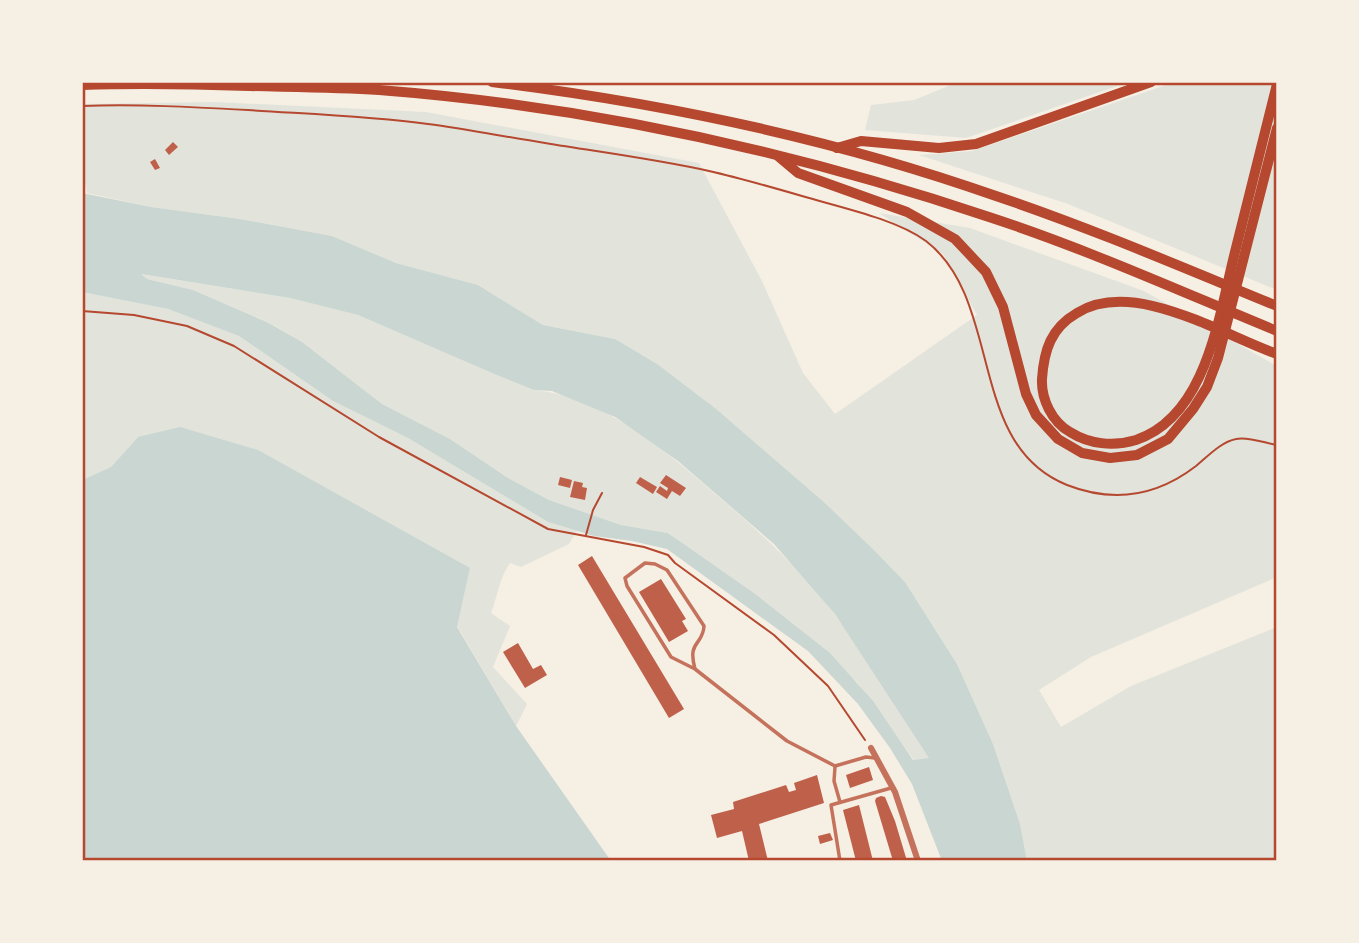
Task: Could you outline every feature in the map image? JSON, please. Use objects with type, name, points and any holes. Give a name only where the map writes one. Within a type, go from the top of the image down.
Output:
[{"type":"highway","points":[[492,82],[572,92],[687,113],[880,159],[1032,208],[1277,306]]},
{"type":"highway","points":[[836,149],[862,141],[939,149],[976,144],[1151,82]]},
{"type":"highway","points":[[82,85],[130,83],[377,90],[461,98],[683,133],[879,182],[991,217],[1081,250],[1277,331]]},
{"type":"highway","points":[[1244,239],[1277,83]]},
{"type":"highway","points":[[777,155],[798,173],[906,212],[955,239],[986,272],[1003,307],[1026,394],[1036,415],[1058,439],[1082,453],[1110,458],[1138,455],[1168,439],[1194,409],[1207,387],[1244,239],[1277,128]]},
{"type":"highway","points":[[1213,356],[1169,422],[1150,435],[1127,443],[1105,444],[1081,439],[1062,428],[1046,405],[1042,383],[1043,360],[1051,336],[1064,320],[1084,308],[1114,301],[1141,303],[1175,312],[1277,354]]},
{"type":"street","points":[[871,748],[893,788],[918,861]]},
{"type":"lane","points":[[695,668],[691,655],[693,645],[704,634],[704,626],[667,570],[655,564],[645,564],[625,578],[627,586],[671,657],[695,668],[787,741],[835,766],[866,757],[877,759]]},
{"type":"lane","points":[[835,766],[834,781],[840,802]]},
{"type":"lane","points":[[840,861],[831,805],[893,788]]},
{"type":"path","points":[[82,106],[181,105],[428,124],[710,171],[877,217],[924,240],[946,261],[971,306],[991,388],[1011,434],[1026,456],[1062,483],[1083,491],[1112,496],[1139,494],[1180,478],[1218,447],[1238,438],[1277,445]]},
{"type":"path","points":[[82,311],[134,315],[187,326],[234,345],[379,437],[548,528],[644,547],[668,555],[774,635],[828,686],[871,748]]},
{"type":"path","points":[[585,536],[593,510],[602,494]]},
{"type":"shaded area","points":[[958,82],[1129,82],[966,138],[865,130],[871,105],[914,100]]},
{"type":"shaded area","points":[[1175,82],[1277,82],[1277,290],[1068,204],[919,155],[972,151]]},
{"type":"shaded area","points":[[215,102],[426,112],[699,163],[762,281],[803,373],[835,414],[977,315],[943,254],[879,213],[970,228],[1144,291],[1277,366],[1277,577],[1091,657],[1039,690],[1061,727],[1131,686],[1277,627],[1277,861],[1027,861],[1020,824],[993,744],[957,664],[905,582],[826,504],[615,339],[543,325],[478,285],[396,263],[332,236],[240,219],[151,207],[87,193],[82,166],[82,104]]},
{"type":"shaded area","points":[[82,193],[151,207],[240,219],[332,236],[396,263],[478,285],[543,325],[615,339],[657,364],[716,409],[826,504],[905,582],[957,664],[993,744],[1020,824],[1027,861],[942,861],[912,784],[858,704],[808,651],[667,549],[594,536],[548,522],[408,438],[333,401],[239,336],[168,309],[82,292]],"holes":[[[141,274],[290,298],[358,315],[534,390],[552,391],[615,417],[678,461],[774,544],[835,614],[929,758],[913,760],[873,701],[830,653],[755,594],[668,533],[621,525],[549,500],[508,478],[450,439],[382,404],[302,342],[267,322],[193,290],[147,279]]]},
{"type":"shaded area","points":[[140,274],[290,298],[358,315],[534,390],[585,403],[610,415],[680,463],[736,512],[810,584],[860,650],[930,758],[914,760],[857,682],[669,533],[621,525],[549,500],[508,478],[450,439],[382,404],[302,342],[268,322],[193,290],[147,279]]},
{"type":"shaded area","points":[[82,292],[168,309],[239,336],[333,401],[408,438],[548,522],[577,531],[569,544],[521,567],[510,563],[499,587],[491,613],[510,626],[493,667],[527,704],[516,726],[457,626],[470,568],[138,437],[111,467],[82,480]]},
{"type":"shaded area","points":[[180,427],[258,450],[470,568],[457,627],[516,726],[611,861],[82,861],[82,480],[111,467],[138,437]]},
{"type":"building","points":[[173,142],[178,147],[169,155],[165,150]]},
{"type":"building","points":[[155,159],[160,168],[155,170],[150,162]]},
{"type":"building","points":[[666,475],[686,488],[680,496],[672,491],[667,499],[656,492],[660,486],[667,491],[668,488],[660,483]]},
{"type":"building","points":[[560,477],[572,480],[570,488],[558,485]]},
{"type":"building","points":[[640,477],[657,487],[653,494],[636,483]]},
{"type":"building","points":[[574,481],[583,483],[582,487],[587,488],[585,500],[570,497]]},
{"type":"building","points":[[592,556],[684,709],[669,718],[578,565]]},
{"type":"building","points":[[661,579],[686,619],[682,621],[688,631],[669,642],[639,592]]},
{"type":"building","points":[[518,643],[533,669],[541,665],[547,675],[525,688],[503,652]]},
{"type":"building","points":[[869,767],[873,780],[850,788],[846,775]]},
{"type":"building","points":[[817,775],[824,803],[759,824],[768,861],[749,861],[742,831],[717,838],[711,815],[734,809],[733,802],[786,785],[789,792],[796,790],[794,783]]},
{"type":"building","points":[[881,796],[885,797],[895,821],[907,861],[893,861],[875,801]]},
{"type":"building","points":[[859,805],[873,861],[856,861],[843,810]]},
{"type":"building","points":[[830,833],[833,840],[820,844],[818,836]]}]
